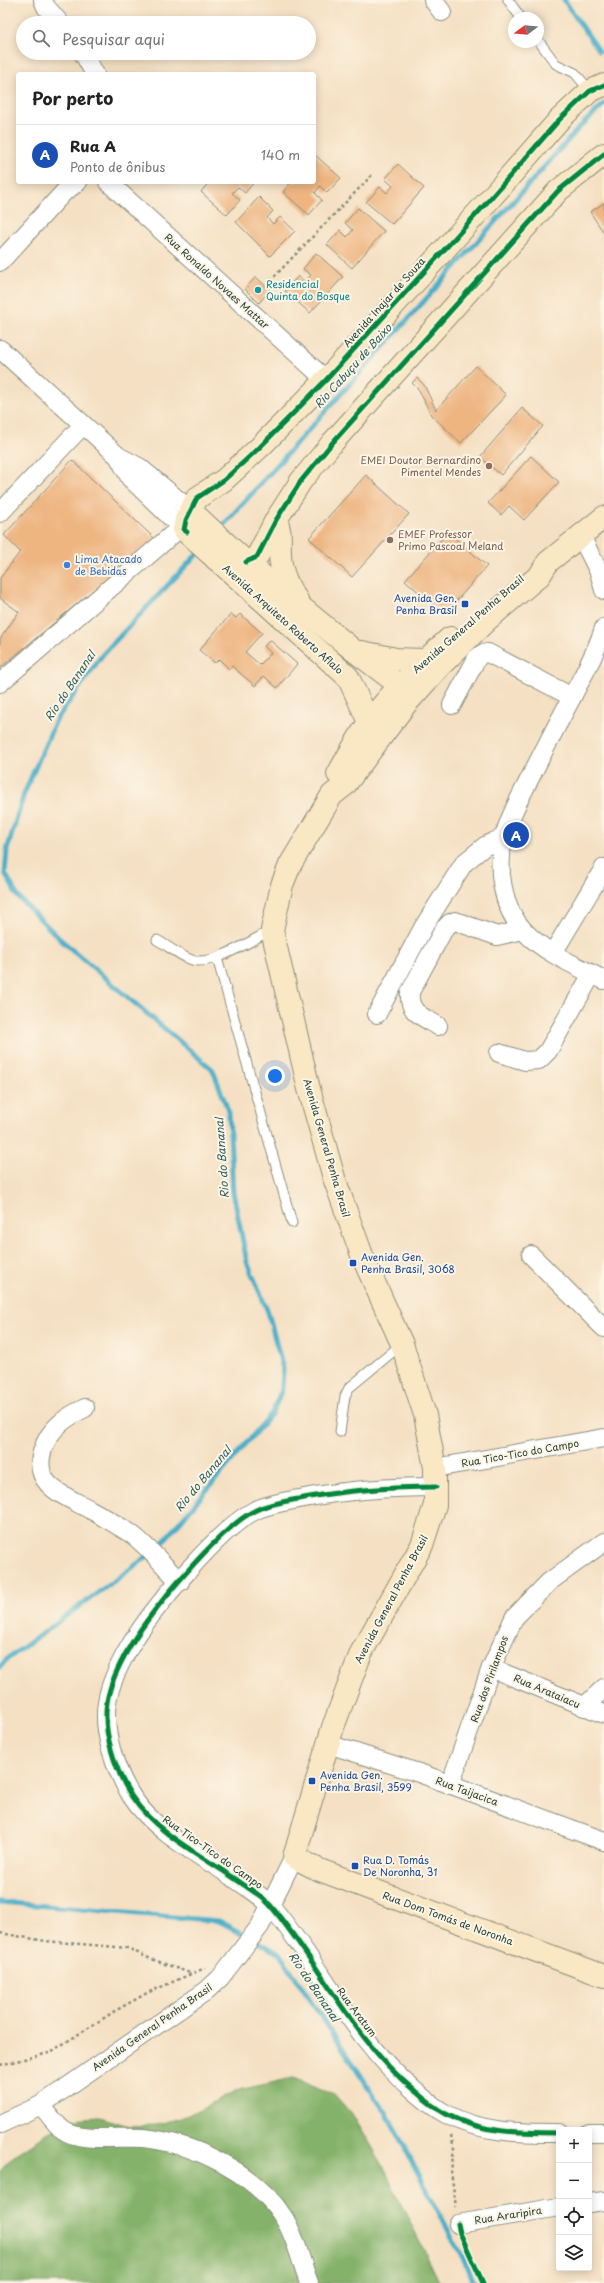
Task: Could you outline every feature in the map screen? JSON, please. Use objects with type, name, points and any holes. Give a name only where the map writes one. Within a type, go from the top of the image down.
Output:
[{"type":"main road","name":"Avenida Inajar de Souza","points":[[189,524],[197,498],[224,480],[260,447],[326,380],[482,208],[559,120],[597,88]]},
{"type":"main road","points":[[217,552],[234,565],[257,557],[276,520],[301,481],[382,387],[558,191],[604,154]]},
{"type":"main road","name":"Avenida General Penha Brasil","points":[[401,696],[540,575],[548,562],[604,517]]},
{"type":"main road","points":[[276,520],[281,532],[280,554],[282,569],[294,597],[303,609]]},
{"type":"main road","name":"Avenida Arquiteto Roberto Aflalo","points":[[189,524],[348,677],[376,727]]},
{"type":"main road","name":"Avenida Arquiteto Roberto Aflalo","points":[[246,562],[352,649],[387,674],[394,681],[401,696]]},
{"type":"main road","name":"Avenida General Penha Brasil","points":[[294,1857],[328,1744],[361,1653],[422,1545],[435,1505],[436,1477],[425,1415],[402,1344],[363,1258],[334,1178],[309,1089],[272,930],[282,885],[290,865],[332,795],[335,778],[356,744],[376,727],[401,696],[424,660],[534,566],[548,562]]},
{"type":"main road","points":[[352,649],[396,659],[424,660]]},
{"type":"main road","points":[[333,664],[352,710],[356,744]]},
{"type":"main road","name":"Avenida General Penha Brasil","points":[[332,795],[346,785],[376,727]]},
{"type":"main road","name":"Rua Dom Tomás de Noronha","points":[[294,1857],[317,1869],[604,1976]]},
{"type":"street","points":[[43,0],[46,7],[54,16]]},
{"type":"street","points":[[87,60],[94,72]]},
{"type":"street","points":[[0,262],[64,192],[75,184]]},
{"type":"street","name":"Rua Ronaldo Novaes Mattar","points":[[110,184],[326,380]]},
{"type":"street","points":[[0,683],[189,524],[140,467],[118,456],[1,351]]},
{"type":"street","points":[[0,513],[83,425]]},
{"type":"street","points":[[580,536],[600,572],[604,590]]},
{"type":"street","points":[[499,1053],[525,1061],[539,1060],[548,1051],[598,977],[553,953],[523,930],[510,908],[503,891],[501,859],[504,837],[523,792],[598,648],[604,628]]},
{"type":"street","points":[[452,705],[477,658],[482,654],[488,653],[572,697]]},
{"type":"street","points":[[376,1014],[424,926],[464,863],[475,852],[504,837]]},
{"type":"street","points":[[553,953],[604,868]]},
{"type":"street","points":[[438,1026],[412,1010],[409,1003],[410,992],[444,929],[450,923],[455,921],[497,936],[523,930]]},
{"type":"street","points":[[531,1255],[604,1328]]},
{"type":"street","points":[[85,1408],[69,1416],[54,1428],[46,1441],[40,1456],[41,1471],[46,1482],[56,1492],[108,1519],[132,1535],[174,1576]]},
{"type":"street","name":"Rua Tico-Tico do Campo","points":[[270,1905],[227,1872],[167,1832],[147,1815],[132,1796],[121,1774],[111,1746],[106,1723],[107,1703],[112,1683],[131,1644],[174,1576],[243,1518],[267,1506],[436,1477],[604,1438]]},
{"type":"street","name":"Rua dos Pirilampos","points":[[450,1785],[491,1668],[507,1630],[524,1605],[561,1572],[604,1542]]},
{"type":"street","name":"Rua Arataiacu","points":[[491,1668],[604,1714]]},
{"type":"street","points":[[584,1707],[604,1688]]},
{"type":"street","name":"Rua Taijacica","points":[[328,1744],[450,1785],[604,1841]]},
{"type":"street","name":"Avenida General Penha Brasil","points":[[0,2124],[41,2105],[206,1991],[220,1978],[260,1926],[294,1857]]},
{"type":"street","name":"Rua Aratum","points":[[270,1905],[367,2041],[403,2082],[447,2115],[499,2131],[556,2133]]},
{"type":"street","points":[[41,2105],[53,2121],[64,2131],[83,2137],[145,2138],[178,2144],[196,2151],[243,2176],[273,2203],[284,2218],[309,2283]]},
{"type":"street","points":[[592,2133],[604,2133]]},
{"type":"street","points":[[592,2203],[604,2201]]},
{"type":"street","name":"Rua Araripira","points":[[458,2224],[556,2208]]},
{"type":"lane","points":[[508,0],[517,12]]},
{"type":"lane","points":[[544,48],[556,64],[575,73],[597,88]]},
{"type":"lane","points":[[157,940],[192,960],[205,961],[217,958],[272,930]]},
{"type":"lane","points":[[217,958],[292,1223]]},
{"type":"lane","points":[[340,1432],[345,1396],[349,1388],[402,1344]]},
{"type":"path","points":[[270,281],[372,176]]},
{"type":"path","points":[[0,1933],[45,1940],[128,1948],[146,1958],[190,1973],[115,2010],[49,2053],[0,2065]]},
{"type":"path","points":[[447,2115],[454,2148],[451,2171],[458,2224]]},
{"type":"green space","points":[[293,2078],[334,2094],[355,2118],[381,2162],[440,2283],[0,2283],[0,2171],[15,2155],[70,2119],[100,2117],[128,2126],[157,2125],[186,2116],[235,2091]]},
{"type":"building","points":[[316,156],[341,178],[327,193],[320,186],[315,193],[322,200],[309,215],[283,192],[289,184],[316,184]]},
{"type":"building","points":[[398,164],[424,188],[392,224],[366,202],[380,187],[387,193],[393,186],[385,179]]},
{"type":"building","points":[[207,184],[252,184],[245,193],[238,187],[232,193],[240,200],[227,215],[201,192]]},
{"type":"building","points":[[259,197],[273,211],[267,218],[273,224],[280,217],[295,231],[270,256],[236,222]]},
{"type":"building","points":[[604,203],[604,233],[590,212]]},
{"type":"building","points":[[358,208],[384,231],[352,268],[327,245],[340,230],[347,237],[353,230],[345,223]]},
{"type":"building","points":[[316,253],[343,277],[310,313],[285,291],[298,276],[305,282],[311,275],[303,269]]},
{"type":"building","name":"Residencial Quinta do Bosque","points":[[256,277],[270,290],[259,303],[245,289]]},
{"type":"building","points":[[476,366],[506,395],[461,443],[431,415],[419,390],[412,383],[417,378],[424,385],[436,410]]},
{"type":"building","points":[[522,408],[543,426],[501,475],[480,457]]},
{"type":"building","points":[[531,456],[559,482],[524,520],[509,506],[501,515],[488,503]]},
{"type":"building","name":"Lima Atacado de Bebidas","points":[[72,460],[155,539],[0,668],[0,639],[19,612],[0,598],[0,578],[20,552],[4,535]]},
{"type":"building","points":[[366,475],[409,514],[352,577],[309,538]]},
{"type":"building","points":[[448,532],[487,566],[444,615],[405,580]]},
{"type":"building","points":[[231,614],[236,618],[240,614],[262,633],[245,652],[260,665],[271,653],[264,646],[270,640],[297,664],[277,688],[264,676],[255,686],[232,666],[229,669],[219,659],[215,663],[199,650]]},
{"type":"waterway","points":[[564,0],[599,51]]},
{"type":"waterway","name":"Rio Cabuçu de Baixo","points":[[219,530],[580,127],[604,104]]},
{"type":"waterway","name":"Rio do Bananal","points":[[0,1667],[6,1660],[155,1551],[272,1413],[282,1389],[283,1369],[268,1312],[247,1262],[233,1192],[229,1113],[213,1070],[61,940],[18,897],[5,873],[7,850],[24,794],[56,720],[103,654],[200,551]]},
{"type":"waterway","name":"Rio do Bananal","points":[[0,1902],[219,1921],[279,1953],[388,2116],[465,2262],[473,2283]]},
{"type":"cycle path","points":[[187,532],[184,530],[186,520],[197,498],[224,480],[260,447],[326,380],[482,208],[559,120],[590,91],[604,85]]},
{"type":"cycle path","points":[[246,562],[257,557],[276,520],[301,481],[333,442],[558,191],[604,154]]},
{"type":"cycle path","points":[[436,1487],[370,1490],[320,1495],[268,1506],[256,1510],[241,1519],[206,1551],[187,1571],[153,1612],[130,1646],[116,1673],[108,1695],[106,1714],[108,1739],[116,1764],[126,1787],[143,1811],[169,1835],[230,1875],[270,1905],[288,1928],[355,2026],[373,2049],[393,2071],[419,2094],[446,2114],[473,2125],[501,2131],[556,2133]]},
{"type":"cycle path","points":[[458,2224],[460,2233],[483,2283]]},
{"type":"place","name":"Residencial Quinta do Bosque","points":[[258,290]]},
{"type":"place","name":"EMEI Doutor Bernardino Pimentel Mendes","points":[[489,466]]},
{"type":"place","name":"EMEF Professor Primo Pascoal Meland","points":[[390,540]]},
{"type":"place","name":"Lima Atacado de Bebidas","points":[[67,565]]},
{"type":"place","name":"Avenida Gen. Penha Brasil","points":[[465,604]]},
{"type":"place","name":"Rua A","points":[[516,835]]},
{"type":"place","name":"Avenida Gen. Penha Brasil, 3068","points":[[353,1263]]},
{"type":"place","name":"Avenida Gen. Penha Brasil, 3599","points":[[312,1781]]},
{"type":"place","name":"Rua D. Tomás De Noronha, 31","points":[[355,1866]]}]
